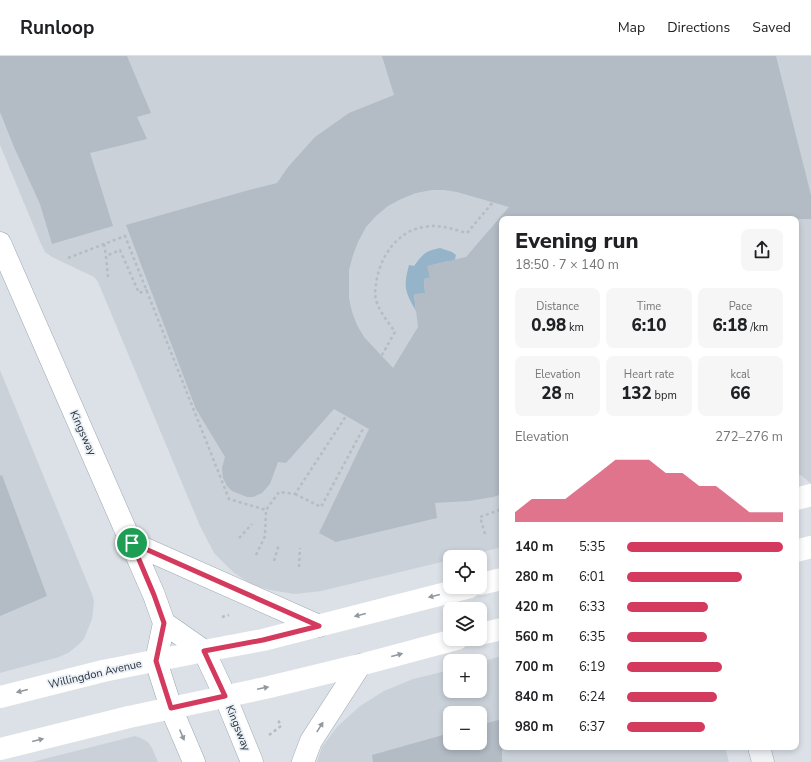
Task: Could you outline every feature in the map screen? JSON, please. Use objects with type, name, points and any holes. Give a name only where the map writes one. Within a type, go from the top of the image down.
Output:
[{"type":"main road","name":"Kingsway","points":[[0,243],[132,543],[164,623],[204,651],[225,696],[252,762]]},
{"type":"main road","points":[[799,498],[811,495]]},
{"type":"main road","points":[[132,543],[319,626]]},
{"type":"main road","points":[[799,550],[811,547]]},
{"type":"main road","points":[[487,582],[499,580]]},
{"type":"main road","name":"Willingdon Avenue","points":[[0,697],[103,671],[263,640],[443,594]]},
{"type":"main road","points":[[164,623],[156,661],[171,708],[194,762]]},
{"type":"main road","points":[[487,632],[499,629]]},
{"type":"main road","points":[[0,749],[129,717],[360,666],[443,643]]},
{"type":"main road","points":[[303,762],[311,741],[360,666]]},
{"type":"street","points":[[760,750],[763,762]]},
{"type":"path","points":[[534,154],[602,83]]},
{"type":"path","points":[[358,397],[395,332],[380,310],[375,294],[377,276],[383,259],[393,244],[407,232],[423,227],[440,226],[467,233],[519,171]]},
{"type":"path","points":[[68,258],[125,236],[229,498],[266,510]]},
{"type":"path","points":[[104,244],[108,277]]},
{"type":"path","points":[[106,256],[120,250],[139,293],[147,290]]},
{"type":"path","points":[[330,386],[340,398],[363,416]]},
{"type":"path","points":[[295,494],[346,416]]},
{"type":"path","points":[[256,555],[265,536],[266,510],[279,492],[295,494],[321,507],[364,427]]},
{"type":"path","points":[[485,534],[480,516],[499,510]]},
{"type":"path","points":[[239,538],[252,524]]},
{"type":"path","points":[[274,561],[279,544]]},
{"type":"path","points":[[299,567],[300,548]]},
{"type":"path","points":[[270,735],[280,726],[278,720]]},
{"type":"shaded area","points":[[0,56],[811,56],[811,483],[801,475],[799,475],[799,216],[499,216],[499,548],[487,551],[443,550],[443,562],[321,591],[295,594],[270,590],[252,585],[233,572],[214,553],[200,526],[98,282],[94,277],[52,257],[45,252],[0,145]]},
{"type":"shaded area","points":[[0,370],[94,602],[92,619],[84,639],[68,653],[59,657],[0,673]]},
{"type":"shaded area","points":[[499,657],[499,750],[726,750],[729,762],[317,762],[322,747],[337,727],[360,706],[384,691],[413,679],[443,672],[443,698],[487,698],[487,660]]},
{"type":"shaded area","points":[[135,736],[148,742],[158,762],[32,762]]},
{"type":"water","points":[[440,248],[456,255],[454,263],[449,261],[428,266],[430,278],[424,279],[425,293],[414,295],[416,311],[409,299],[406,289],[406,279],[409,265],[414,266],[425,254],[431,250]]},
{"type":"building","points":[[0,56],[127,56],[151,113],[137,117],[147,139],[90,153],[113,226],[52,244],[40,204],[0,112]]},
{"type":"building","points":[[382,56],[776,56],[811,195],[811,219],[799,219],[799,216],[501,216],[509,207],[457,192],[444,190],[432,190],[416,193],[388,206],[366,227],[358,242],[349,270],[349,298],[357,325],[364,337],[393,368],[418,327],[414,294],[425,293],[424,279],[430,278],[427,266],[466,257],[499,219],[499,495],[469,501],[435,503],[437,518],[336,542],[319,533],[369,429],[334,409],[286,463],[278,462],[270,484],[262,493],[253,497],[247,497],[232,491],[227,486],[223,478],[222,468],[225,457],[196,409],[126,225],[277,183],[288,167],[315,137],[349,113],[394,95]]},
{"type":"building","points":[[2,475],[47,596],[0,616],[0,476]]},
{"type":"building","points":[[499,720],[499,750],[502,750],[502,762],[373,762],[372,755],[443,735],[443,750],[487,750],[487,723]]},
{"type":"route","points":[[132,543],[319,626],[263,640],[204,651],[225,696],[171,708],[156,661],[164,623],[132,543]]}]
